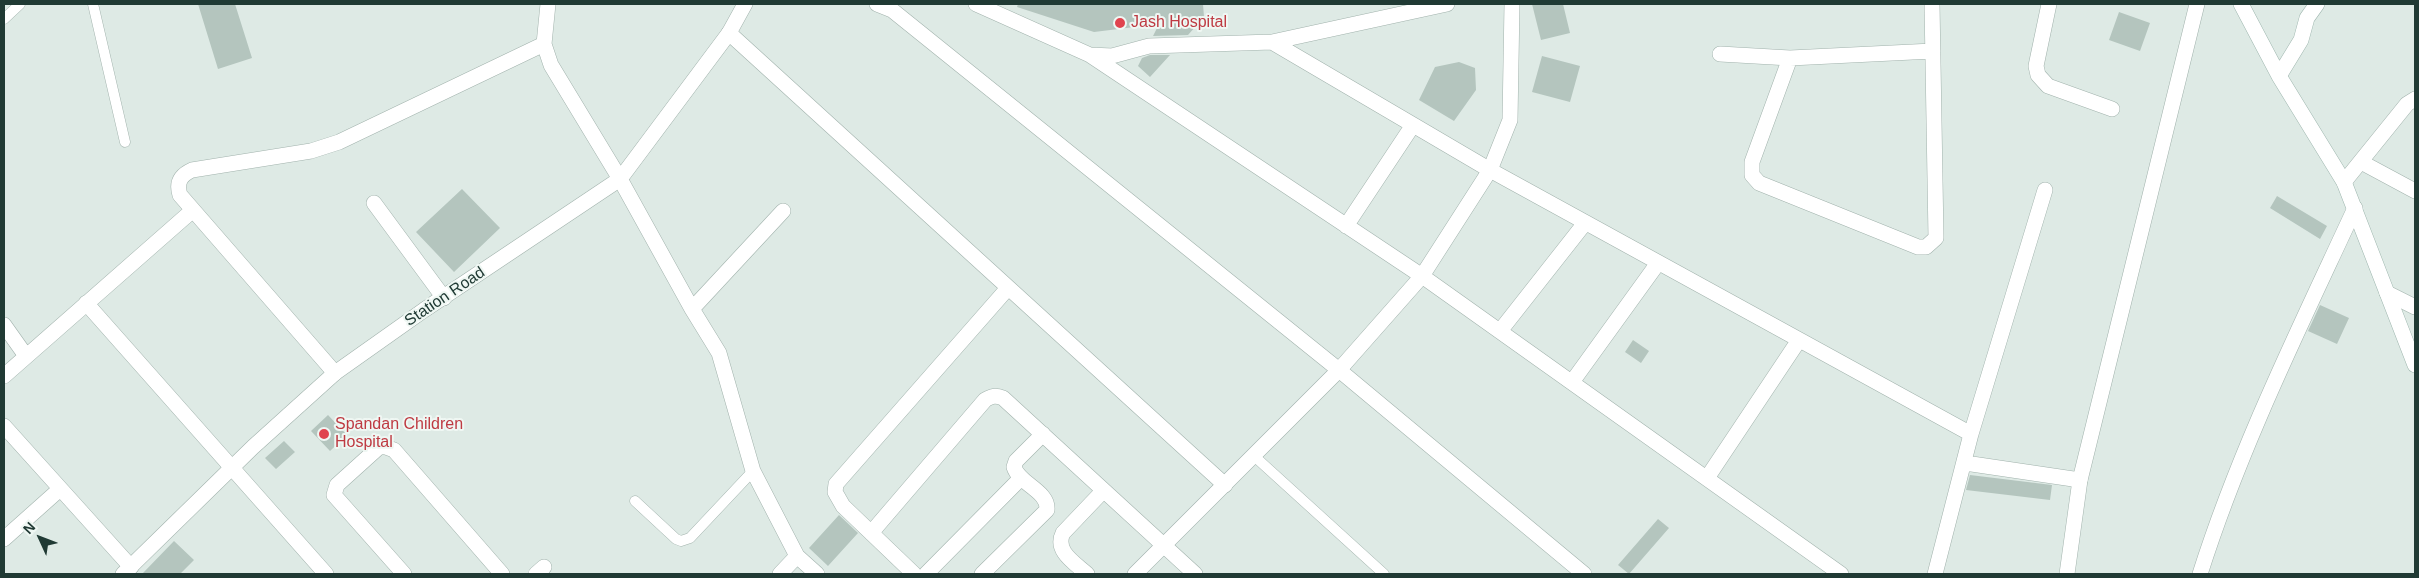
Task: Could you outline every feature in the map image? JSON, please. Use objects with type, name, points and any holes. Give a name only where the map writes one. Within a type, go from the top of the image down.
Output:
[{"type":"street","points":[[548,4],[544,44],[551,66],[620,179],[692,309],[719,353],[753,471],[797,556],[817,574]]},
{"type":"street","name":"Station Road","points":[[127,571],[233,469],[253,447],[336,373],[620,179],[728,33],[745,4]]},
{"type":"street","points":[[877,4],[892,10],[1339,370],[1584,574]]},
{"type":"street","points":[[976,4],[1090,55],[1422,276],[1841,574]]},
{"type":"street","points":[[1090,55],[1112,56],[1149,46],[1173,44],[1272,42],[1447,4]]},
{"type":"street","points":[[1136,574],[1339,370],[1422,276],[1490,170],[1510,120],[1512,4]]},
{"type":"street","points":[[1790,58],[1752,162],[1752,175],[1759,183],[1918,246],[1926,247],[1936,238],[1932,4]]},
{"type":"street","points":[[2048,4],[2036,66],[2038,76],[2048,86],[2112,109]]},
{"type":"street","points":[[2068,574],[2080,480],[2196,4]]},
{"type":"street","points":[[2241,4],[2279,76],[2344,182],[2415,365]]},
{"type":"street","points":[[2279,76],[2301,40],[2307,18],[2317,4]]},
{"type":"street","points":[[728,33],[1225,485]]},
{"type":"street","points":[[1272,42],[1490,170],[1971,434]]},
{"type":"street","points":[[336,373],[180,195],[178,188],[184,174],[192,170],[311,151],[339,142],[544,44]]},
{"type":"street","points":[[1720,54],[1790,58],[1933,51]]},
{"type":"street","points":[[2344,182],[2407,104],[2415,99]]},
{"type":"street","points":[[1346,226],[1413,125]]},
{"type":"street","points":[[2361,162],[2415,191]]},
{"type":"street","points":[[1935,574],[1971,434],[2046,190]]},
{"type":"street","points":[[374,203],[444,298]]},
{"type":"street","points":[[2200,574],[2211,540],[2260,413],[2355,208]]},
{"type":"street","points":[[4,376],[194,210]]},
{"type":"street","points":[[692,309],[784,211]]},
{"type":"street","points":[[1500,331],[1585,223]]},
{"type":"street","points":[[1572,382],[1658,263]]},
{"type":"street","points":[[914,574],[843,506],[835,492],[836,484],[920,386],[1008,288]]},
{"type":"street","points":[[2387,293],[2415,307]]},
{"type":"street","points":[[86,303],[326,574]]},
{"type":"street","points":[[4,325],[26,356]]},
{"type":"street","points":[[1707,478],[1799,340]]},
{"type":"street","points":[[871,533],[985,400],[992,396],[1003,398],[1103,492],[1195,574]]},
{"type":"street","points":[[4,426],[60,489],[127,571]]},
{"type":"street","points":[[982,574],[1047,510],[1048,504],[1016,471],[1016,462],[1043,434]]},
{"type":"street","points":[[404,574],[334,495],[337,485],[378,448],[383,446],[394,450],[502,574]]},
{"type":"street","points":[[1965,463],[2080,480]]},
{"type":"street","points":[[926,574],[1021,478]]},
{"type":"street","points":[[4,539],[60,489]]},
{"type":"street","points":[[1087,574],[1062,550],[1060,541],[1063,534],[1103,492]]},
{"type":"street","points":[[780,574],[797,556]]},
{"type":"lane","points":[[4,19],[20,4]]},
{"type":"lane","points":[[93,4],[125,142]]},
{"type":"lane","points":[[1253,455],[1384,574]]},
{"type":"lane","points":[[635,501],[676,539],[681,541],[690,538],[753,471]]},
{"type":"building","points":[[198,4],[235,4],[252,58],[218,69]]},
{"type":"building","points":[[1018,4],[1203,4],[1204,17],[1188,35],[1153,36],[1159,24],[1094,32],[1017,7]]},
{"type":"building","points":[[1532,4],[1563,4],[1570,33],[1541,40]]},
{"type":"building","points":[[2119,12],[2150,23],[2140,51],[2109,40]]},
{"type":"building","points":[[1150,55],[1170,55],[1150,77],[1138,66],[1142,58]]},
{"type":"building","points":[[1542,56],[1580,66],[1570,102],[1532,92]]},
{"type":"building","points":[[1459,62],[1475,68],[1476,90],[1454,121],[1419,100],[1435,67]]},
{"type":"building","points":[[462,189],[500,228],[454,272],[416,232]]},
{"type":"building","points":[[2277,196],[2327,226],[2320,239],[2270,208]]},
{"type":"building","points":[[2320,305],[2349,318],[2337,344],[2308,331]]},
{"type":"building","points":[[1633,340],[1649,351],[1641,363],[1625,352]]},
{"type":"building","points":[[328,415],[347,435],[330,451],[311,431]]},
{"type":"building","points":[[284,441],[295,452],[276,469],[265,458]]},
{"type":"building","points":[[1970,475],[2052,485],[2050,500],[1966,490]]},
{"type":"building","points":[[839,515],[858,533],[828,566],[809,548]]},
{"type":"building","points":[[1658,519],[1669,528],[1629,574],[1618,565]]},
{"type":"building","points":[[174,541],[194,560],[180,574],[142,574]]},
{"type":"place","name":"Jash Hospital","points":[[1120,23]]},
{"type":"place","name":"Spandan Children Hospital","points":[[324,434]]}]
